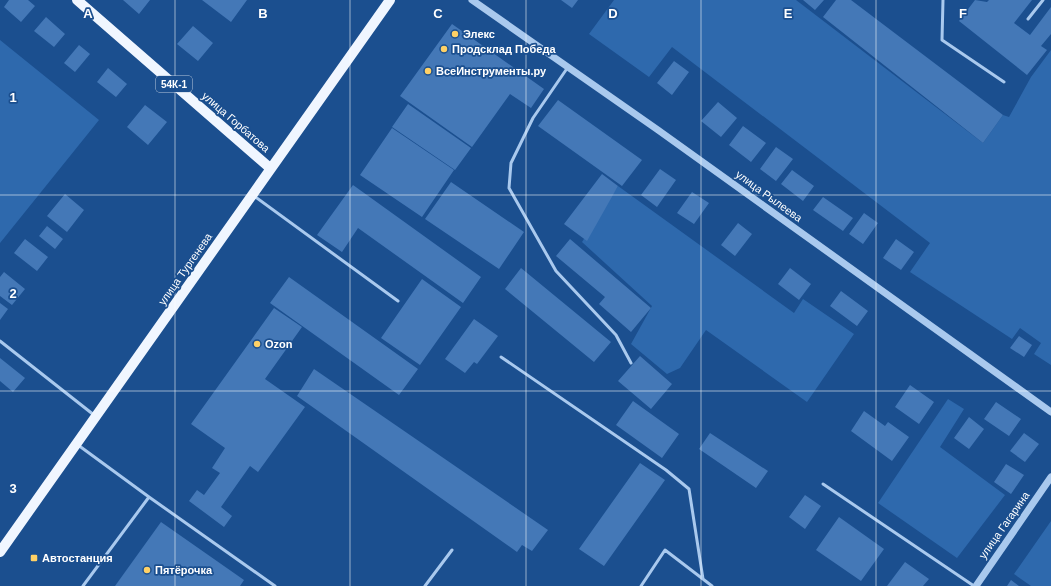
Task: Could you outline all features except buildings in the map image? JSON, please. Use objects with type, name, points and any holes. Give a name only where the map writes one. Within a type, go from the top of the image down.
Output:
[{"type":"main road","name":"улица Горбатова","points":[[77,0],[270,168]]},
{"type":"main road","name":"улица Тургенева","points":[[0,552],[390,0]]},
{"type":"street","name":"улица Рылеева","points":[[472,0],[1051,412]]},
{"type":"street","name":"улица Гагарина","points":[[975,586],[1051,477]]},
{"type":"lane","points":[[943,0],[942,40],[1004,82]]},
{"type":"lane","points":[[1028,19],[1043,0]]},
{"type":"lane","points":[[568,67],[533,118],[511,163],[509,188],[556,271],[616,335],[631,363]]},
{"type":"lane","points":[[252,195],[398,301]]},
{"type":"lane","points":[[0,341],[96,416]]},
{"type":"lane","points":[[501,357],[666,470],[689,489],[703,579]]},
{"type":"lane","points":[[76,444],[275,586]]},
{"type":"lane","points":[[823,484],[975,586]]},
{"type":"lane","points":[[83,586],[149,497]]},
{"type":"lane","points":[[425,586],[452,550]]},
{"type":"lane","points":[[641,586],[665,550],[712,586]]},
{"type":"shaded area","points":[[614,0],[796,0],[983,143],[1003,115],[1009,117],[1031,77],[1051,50],[1051,365],[1034,354],[1041,343],[1020,328],[1012,339],[910,272],[930,243],[672,47],[649,77],[589,34]]},
{"type":"shaded area","points":[[0,40],[99,120],[0,243]]},
{"type":"shaded area","points":[[618,186],[794,313],[803,299],[854,334],[807,402],[706,330],[680,368],[667,374],[631,344],[652,306],[582,242]]},
{"type":"shaded area","points":[[948,399],[964,409],[940,447],[1005,495],[957,558],[878,503]]},
{"type":"shaded area","points":[[1051,521],[1051,586],[1031,586],[1014,574]]},
{"type":"place","name":"Элекс","points":[[455,34]]},
{"type":"place","name":"Продсклад Победа","points":[[444,49]]},
{"type":"place","name":"ВсеИнструменты.ру","points":[[428,71]]},
{"type":"place","name":"Ozon","points":[[257,344]]},
{"type":"place","name":"Автостанция","points":[[34,558]]},
{"type":"place","name":"Пятёрочка","points":[[147,570]]}]
